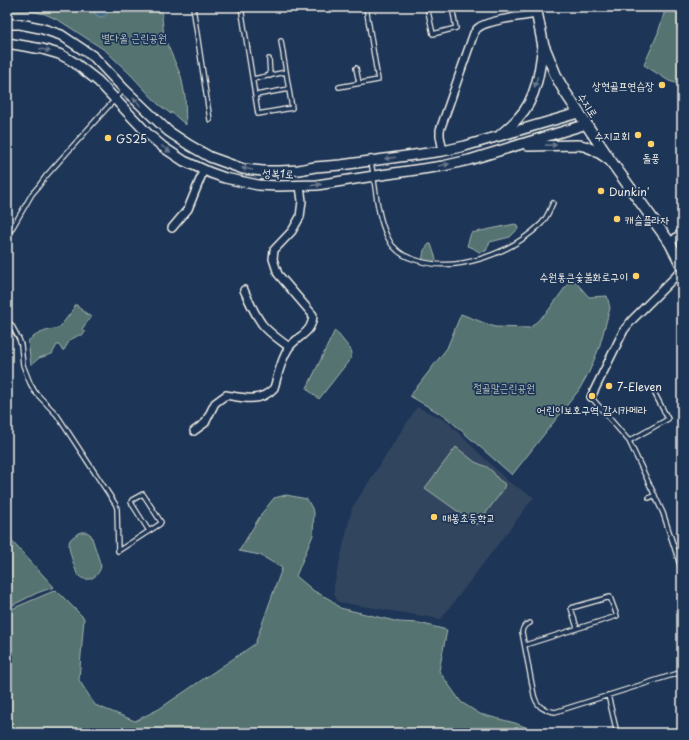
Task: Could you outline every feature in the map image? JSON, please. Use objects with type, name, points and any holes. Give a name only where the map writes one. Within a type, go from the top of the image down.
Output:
[{"type":"main road","name":"수지로","points":[[536,10],[543,44],[557,78],[610,160],[670,243],[682,266]]},
{"type":"street","points":[[443,151],[440,130],[474,33],[478,28],[489,23],[519,16],[536,10]]},
{"type":"street","name":"성복1로","points":[[7,24],[20,24],[40,28],[61,35],[102,64],[125,90],[168,131],[210,157],[243,168],[263,171],[299,170],[443,151],[466,146],[578,112]]},
{"type":"street","name":"성복1로","points":[[7,43],[42,49],[67,58],[93,77],[158,143],[184,161],[224,178],[258,185],[317,186],[456,163],[587,124]]},
{"type":"street","points":[[496,137],[520,116],[528,105],[539,71],[543,44]]},
{"type":"street","points":[[512,147],[546,145],[585,146],[590,147],[610,160]]},
{"type":"street","points":[[172,228],[188,209],[203,170]]},
{"type":"street","points":[[194,431],[205,423],[215,403],[226,395],[246,399],[261,397],[270,392],[274,388],[289,347],[309,329],[313,323],[313,315],[278,274],[273,259],[274,250],[292,231],[300,217],[302,201],[300,186]]},
{"type":"street","points":[[670,243],[682,232]]},
{"type":"street","points":[[591,397],[624,330],[682,270]]},
{"type":"street","points":[[244,290],[254,311],[263,325],[289,347]]},
{"type":"lane","points":[[193,7],[210,120]]},
{"type":"lane","points":[[242,7],[258,114],[292,108],[282,41]]},
{"type":"lane","points":[[339,87],[378,80],[366,7]]},
{"type":"lane","points":[[427,7],[433,34],[456,28],[452,7]]},
{"type":"lane","points":[[269,59],[270,76]]},
{"type":"lane","points":[[356,68],[359,83]]},
{"type":"lane","points":[[253,79],[286,72]]},
{"type":"lane","points":[[256,95],[289,89]]},
{"type":"lane","points":[[7,237],[32,194],[46,176],[114,100],[125,90]]},
{"type":"lane","points":[[371,161],[383,226],[392,246],[403,256],[425,263],[454,264],[482,258],[510,246],[543,222],[553,203]]},
{"type":"lane","points":[[7,320],[17,332],[21,345],[23,365],[35,392],[57,415],[116,505],[118,551],[149,531],[161,522],[144,495],[141,494],[131,502],[149,531]]},
{"type":"lane","points":[[629,442],[668,419],[654,394]]},
{"type":"lane","points":[[591,397],[629,442],[663,512],[682,571]]},
{"type":"lane","points":[[649,498],[655,495]]},
{"type":"lane","points":[[525,645],[617,616],[610,597],[571,608],[576,628]]},
{"type":"lane","points":[[530,623],[524,625],[522,632],[534,695],[536,703],[541,708],[548,711],[555,712],[682,672]]},
{"type":"lane","points":[[608,695],[617,733]]},
{"type":"shaded area","points":[[95,7],[107,7],[108,10],[106,15],[101,17],[96,15],[94,12]]},
{"type":"shaded area","name":"매봉초등학교","points":[[417,407],[445,420],[510,483],[534,497],[441,619],[338,602],[334,593],[334,585],[352,508]]},
{"type":"green space","name":"별다올 근린공원","points":[[7,7],[161,7],[164,37],[181,76],[185,96],[186,125],[171,112],[171,114],[158,104],[106,51],[60,21],[45,14],[29,11],[7,12]]},
{"type":"green space","points":[[666,7],[682,7],[682,85],[669,81],[644,65],[658,33]]},
{"type":"green space","points":[[515,224],[517,225],[518,229],[510,237],[490,242],[486,251],[479,252],[467,246],[471,233]]},
{"type":"green space","points":[[429,244],[431,244],[436,259],[432,262],[422,262],[424,250]]},
{"type":"green space","name":"절골말근린공원","points":[[572,278],[589,297],[607,296],[610,308],[599,348],[589,372],[579,390],[512,475],[446,417],[410,396],[447,348],[461,314],[495,327],[530,328],[548,311]]},
{"type":"green space","points":[[74,305],[77,305],[91,317],[82,329],[85,332],[83,335],[79,335],[70,340],[64,350],[57,345],[52,354],[39,358],[31,365],[28,341],[42,332],[59,328],[73,310]]},
{"type":"green space","points":[[335,330],[351,350],[351,358],[319,399],[307,388]]},
{"type":"green space","points":[[456,447],[475,462],[487,467],[505,484],[503,490],[477,525],[425,488]]},
{"type":"green space","points":[[286,495],[307,499],[314,512],[313,535],[296,576],[314,591],[331,600],[340,608],[399,622],[419,623],[447,630],[439,671],[461,702],[480,714],[515,723],[528,728],[532,733],[7,733],[7,611],[56,590],[84,618],[79,680],[95,705],[135,721],[159,709],[255,644],[282,568],[260,555],[239,551],[262,513],[274,498]]},
{"type":"green space","points":[[81,532],[87,532],[91,535],[101,566],[100,570],[95,576],[88,579],[84,579],[77,574],[69,547],[70,540]]},
{"type":"green space","points":[[7,536],[54,587],[37,593],[7,608]]},
{"type":"place","name":"상현골프연습장","points":[[662,85]]},
{"type":"place","name":"수지교회","points":[[638,135]]},
{"type":"place","name":"GS25","points":[[108,138]]},
{"type":"place","name":"돌풍","points":[[651,144]]},
{"type":"place","name":"Dunkin'","points":[[601,191]]},
{"type":"place","name":"캐슬플라자","points":[[617,219]]},
{"type":"place","name":"수원통큰숯불화로구이","points":[[636,276]]},
{"type":"place","name":"7-Eleven","points":[[609,386]]},
{"type":"place","name":"어린이보호구역 감시카메라","points":[[592,396]]},
{"type":"place","name":"매봉초등학교","points":[[434,517]]}]
